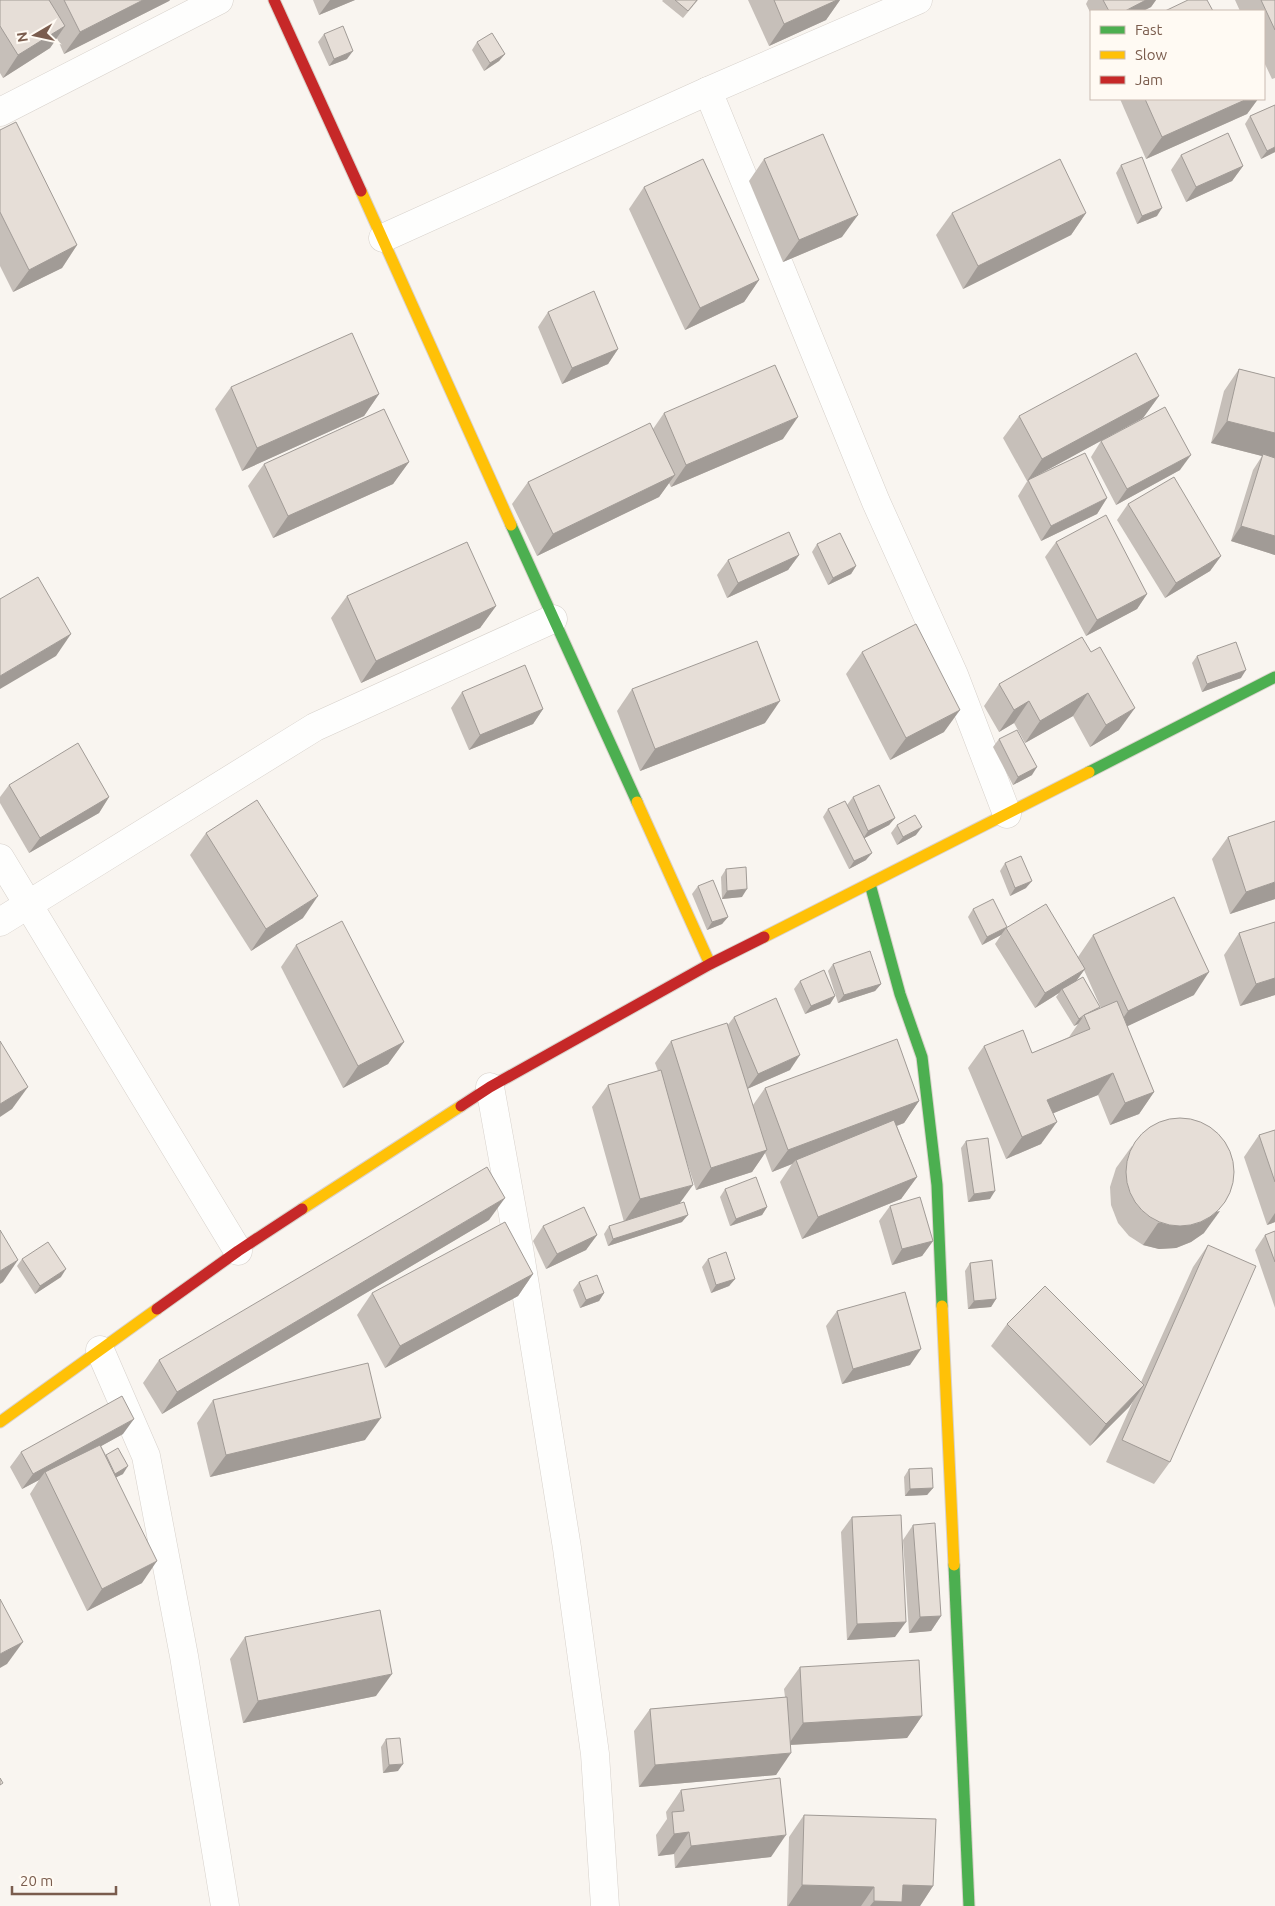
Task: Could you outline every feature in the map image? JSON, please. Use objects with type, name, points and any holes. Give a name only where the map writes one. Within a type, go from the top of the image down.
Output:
[{"type":"street","points":[[0,112],[219,0]]},
{"type":"street","points":[[274,0],[710,964]]},
{"type":"street","points":[[383,238],[918,0]]},
{"type":"street","points":[[708,92],[876,502],[954,675],[1007,814]]},
{"type":"street","points":[[0,922],[315,727],[553,619]]},
{"type":"street","points":[[0,1422],[238,1251],[490,1087],[710,964],[1275,677]]},
{"type":"street","points":[[0,858],[238,1251]]},
{"type":"street","points":[[870,884],[900,994],[922,1057],[937,1185],[969,1906]]},
{"type":"street","points":[[490,1087],[519,1248],[568,1548],[595,1754],[605,1906]]},
{"type":"street","points":[[100,1350],[146,1456],[184,1656],[225,1906]]},
{"type":"building","points":[[0,0],[49,0],[65,26],[18,55],[0,26]]},
{"type":"building","points":[[64,0],[143,0],[80,32]]},
{"type":"building","points":[[675,0],[697,0],[688,11]]},
{"type":"building","points":[[774,0],[837,0],[784,24]]},
{"type":"building","points":[[1103,0],[1146,0],[1127,10],[1108,10]]},
{"type":"building","points":[[1188,0],[1207,0],[1212,10],[1167,10]]},
{"type":"building","points":[[1261,0],[1275,0],[1275,30]]},
{"type":"building","points":[[343,26],[353,51],[334,59],[324,34]]},
{"type":"building","points":[[492,33],[505,54],[490,63],[477,42]]},
{"type":"building","points":[[1145,100],[1245,100],[1162,137]]},
{"type":"building","points":[[1275,105],[1275,147],[1267,151],[1250,116]]},
{"type":"building","points":[[16,122],[77,245],[29,270],[0,212],[0,130]]},
{"type":"building","points":[[1228,133],[1243,166],[1196,187],[1181,155]]},
{"type":"building","points":[[823,134],[858,215],[799,240],[764,159]]},
{"type":"building","points":[[1142,157],[1162,208],[1142,216],[1121,165]]},
{"type":"building","points":[[703,159],[759,280],[700,308],[644,187]]},
{"type":"building","points":[[1060,159],[1086,213],[978,266],[952,213]]},
{"type":"building","points":[[594,291],[618,349],[572,368],[548,312]]},
{"type":"building","points":[[352,333],[379,394],[257,448],[231,387]]},
{"type":"building","points":[[1136,353],[1159,396],[1042,459],[1019,416]]},
{"type":"building","points":[[775,365],[798,417],[686,465],[664,413]]},
{"type":"building","points":[[1239,369],[1275,378],[1275,433],[1227,421]]},
{"type":"building","points":[[1165,407],[1191,455],[1127,489],[1101,441]]},
{"type":"building","points":[[384,409],[409,462],[288,516],[264,464]]},
{"type":"building","points":[[650,423],[675,475],[553,534],[528,482]]},
{"type":"building","points":[[1085,453],[1107,498],[1051,526],[1028,480]]},
{"type":"building","points":[[1263,454],[1275,458],[1275,536],[1241,526]]},
{"type":"building","points":[[1174,477],[1221,556],[1176,583],[1128,504]]},
{"type":"building","points":[[1106,515],[1147,594],[1097,620],[1056,542]]},
{"type":"building","points":[[789,532],[799,555],[738,583],[728,560]]},
{"type":"building","points":[[840,533],[856,566],[833,578],[817,544]]},
{"type":"building","points":[[467,542],[496,606],[376,661],[347,596]]},
{"type":"building","points":[[38,577],[71,634],[0,676],[0,599]]},
{"type":"building","points":[[916,624],[960,710],[906,738],[862,652]]},
{"type":"building","points":[[1082,637],[1091,652],[1100,647],[1135,708],[1106,725],[1088,693],[1040,721],[1029,701],[1014,710],[999,684]]},
{"type":"building","points":[[757,641],[780,701],[655,749],[632,689]]},
{"type":"building","points":[[1236,642],[1246,670],[1207,684],[1197,656]]},
{"type":"building","points":[[525,665],[543,709],[480,735],[462,692]]},
{"type":"building","points":[[1017,730],[1037,767],[1018,777],[999,739]]},
{"type":"building","points":[[78,743],[109,797],[40,838],[9,785]]},
{"type":"building","points":[[879,785],[895,818],[868,831],[853,797]]},
{"type":"building","points":[[257,800],[318,896],[266,929],[206,833]]},
{"type":"building","points":[[845,801],[872,853],[854,861],[828,809]]},
{"type":"building","points":[[915,815],[922,827],[903,837],[897,825]]},
{"type":"building","points":[[1275,821],[1275,882],[1246,892],[1228,837]]},
{"type":"building","points":[[1021,856],[1032,881],[1015,888],[1005,863]]},
{"type":"building","points":[[746,867],[747,889],[727,891],[726,869]]},
{"type":"building","points":[[713,880],[728,917],[712,922],[698,886]]},
{"type":"building","points":[[1174,897],[1209,972],[1128,1011],[1093,935]]},
{"type":"building","points":[[993,899],[1007,927],[987,937],[973,909]]},
{"type":"building","points":[[1046,904],[1085,969],[1045,993],[1006,928]]},
{"type":"building","points":[[342,921],[404,1042],[358,1066],[296,945]]},
{"type":"building","points":[[1275,922],[1275,978],[1256,984],[1239,933]]},
{"type":"building","points":[[870,951],[881,984],[844,995],[833,964]]},
{"type":"building","points":[[824,970],[835,996],[811,1006],[800,981]]},
{"type":"building","points":[[1083,977],[1100,1007],[1079,1019],[1062,989]]},
{"type":"building","points":[[776,998],[800,1055],[758,1074],[734,1017]]},
{"type":"building","points":[[1117,1001],[1154,1092],[1125,1103],[1113,1073],[1047,1100],[1057,1122],[1022,1137],[984,1046],[1023,1030],[1032,1053],[1090,1029],[1084,1015]]},
{"type":"building","points":[[727,1023],[767,1150],[711,1168],[671,1041]]},
{"type":"building","points":[[897,1039],[919,1101],[788,1150],[765,1088]]},
{"type":"building","points":[[0,1041],[28,1087],[0,1104]]},
{"type":"building","points":[[661,1070],[693,1185],[640,1199],[608,1085]]},
{"type":"building","points":[[1180,1118],[1201,1122],[1219,1133],[1230,1151],[1234,1172],[1230,1193],[1219,1211],[1201,1222],[1180,1226],[1159,1222],[1141,1211],[1130,1193],[1126,1172],[1130,1151],[1141,1133],[1159,1122]]},
{"type":"building","points":[[894,1120],[917,1177],[818,1217],[796,1160]]},
{"type":"building","points":[[1275,1130],[1275,1182],[1259,1135]]},
{"type":"building","points":[[988,1138],[995,1191],[974,1194],[966,1141]]},
{"type":"building","points":[[487,1167],[505,1198],[177,1392],[159,1360]]},
{"type":"building","points":[[756,1177],[767,1207],[736,1219],[725,1189]]},
{"type":"building","points":[[920,1197],[933,1241],[902,1249],[890,1206]]},
{"type":"building","points":[[684,1202],[688,1215],[613,1239],[609,1226]]},
{"type":"building","points":[[584,1207],[597,1235],[557,1254],[543,1226]]},
{"type":"building","points":[[505,1222],[533,1274],[400,1346],[372,1293]]},
{"type":"building","points":[[0,1230],[18,1260],[0,1271]]},
{"type":"building","points":[[1275,1231],[1275,1262],[1265,1235]]},
{"type":"building","points":[[48,1242],[66,1269],[40,1286],[22,1259]]},
{"type":"building","points":[[1208,1245],[1256,1266],[1170,1462],[1122,1440]]},
{"type":"building","points":[[726,1252],[735,1279],[716,1285],[708,1259]]},
{"type":"building","points":[[992,1260],[996,1299],[974,1301],[970,1263]]},
{"type":"building","points":[[597,1275],[604,1293],[586,1300],[579,1282]]},
{"type":"building","points":[[1045,1286],[1144,1385],[1106,1424],[1007,1324]]},
{"type":"building","points":[[905,1292],[921,1349],[853,1369],[837,1311]]},
{"type":"building","points":[[368,1363],[381,1418],[226,1455],[213,1400]]},
{"type":"building","points":[[122,1396],[134,1419],[33,1474],[21,1452]]},
{"type":"building","points":[[100,1445],[157,1561],[102,1589],[45,1472]]},
{"type":"building","points":[[118,1448],[128,1466],[115,1474],[106,1455]]},
{"type":"building","points":[[932,1468],[933,1488],[910,1489],[909,1469]]},
{"type":"building","points":[[901,1515],[906,1622],[857,1624],[852,1517]]},
{"type":"building","points":[[935,1523],[941,1616],[920,1617],[913,1525]]},
{"type":"building","points":[[0,1599],[23,1642],[0,1654]]},
{"type":"building","points":[[380,1610],[392,1674],[258,1701],[245,1637]]},
{"type":"building","points":[[919,1660],[922,1716],[803,1723],[800,1667]]},
{"type":"building","points":[[787,1697],[791,1753],[655,1765],[650,1709]]},
{"type":"building","points":[[400,1738],[403,1764],[389,1765],[386,1739]]},
{"type":"building","points":[[780,1778],[786,1835],[691,1846],[689,1832],[674,1834],[672,1812],[684,1811],[681,1790]]},
{"type":"building","points":[[804,1815],[936,1819],[933,1886],[903,1885],[902,1902],[874,1901],[874,1887],[802,1885]]},
{"type":"traffic: fast","points":[[511,525],[637,802]]},
{"type":"traffic: fast","points":[[1089,772],[1275,677]]},
{"type":"traffic: fast","points":[[870,884],[900,994],[922,1057],[937,1185],[942,1306]]},
{"type":"traffic: fast","points":[[954,1565],[969,1906]]},
{"type":"traffic: slow","points":[[361,191],[511,525]]},
{"type":"traffic: slow","points":[[764,937],[1089,772]]},
{"type":"traffic: slow","points":[[637,802],[710,964]]},
{"type":"traffic: slow","points":[[302,1209],[461,1106]]},
{"type":"traffic: slow","points":[[942,1306],[954,1565]]},
{"type":"traffic: slow","points":[[0,1422],[157,1309]]},
{"type":"traffic: jam","points":[[274,0],[361,191]]},
{"type":"traffic: jam","points":[[461,1106],[490,1087],[710,964],[764,937]]},
{"type":"traffic: jam","points":[[157,1309],[238,1251],[302,1209]]}]
